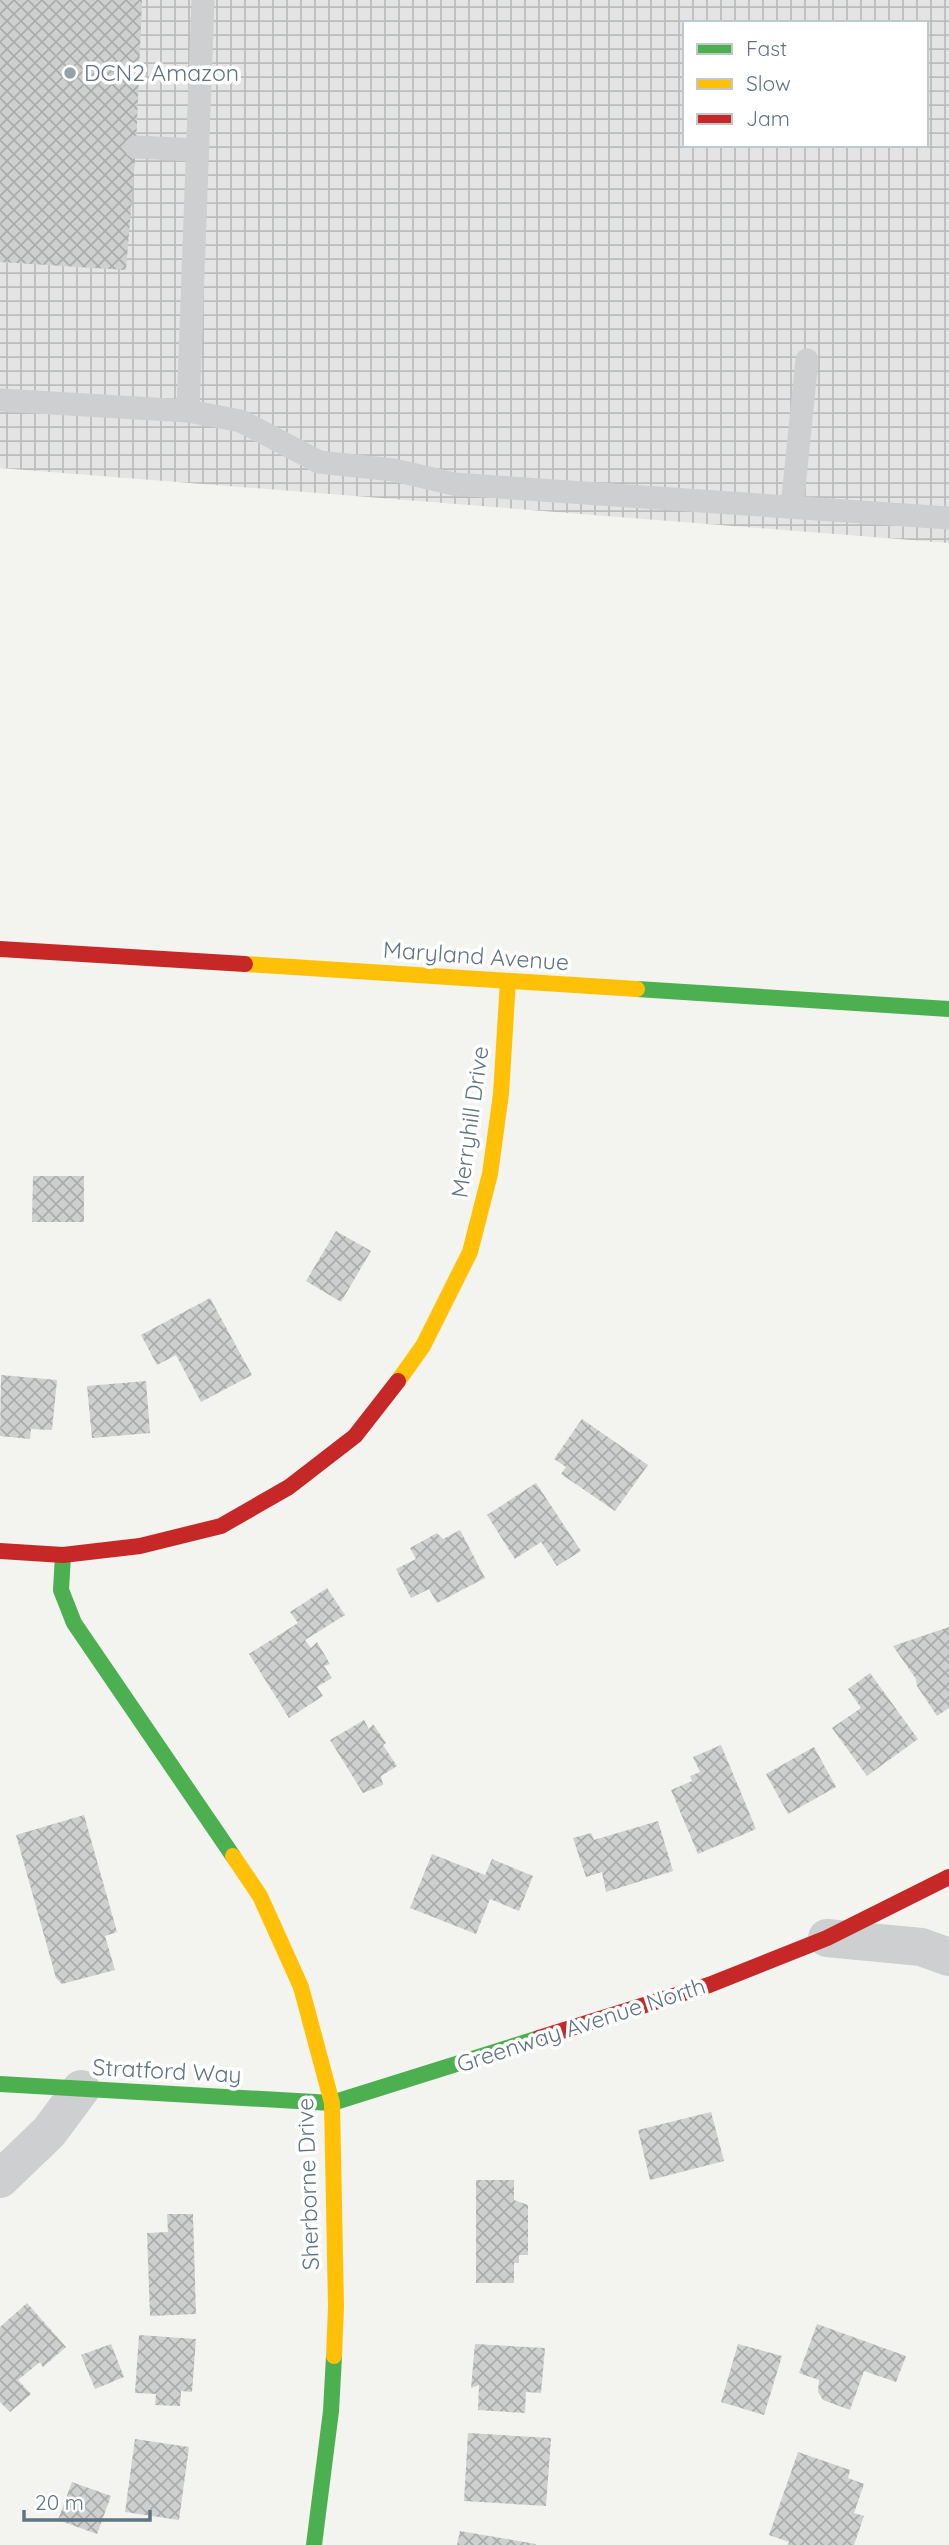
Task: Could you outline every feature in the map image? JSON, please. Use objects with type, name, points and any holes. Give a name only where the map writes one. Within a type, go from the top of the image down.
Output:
[{"type":"street","name":"Maryland Avenue","points":[[0,948],[949,1009]]},
{"type":"street","name":"Merryhill Drive","points":[[0,1551],[63,1555],[140,1546],[221,1526],[300,1479],[355,1436],[385,1400],[423,1346],[470,1252],[492,1161],[501,1094],[508,981]]},
{"type":"street","name":"Sherborne Drive","points":[[63,1555],[61,1590],[74,1623],[260,1896],[301,1987],[332,2103],[336,2307],[331,2411],[314,2545]]},
{"type":"street","name":"Greenway Avenue North","points":[[332,2103],[709,1985],[827,1938],[949,1877]]},
{"type":"street","name":"Greenway Avenue North","points":[[827,1938],[920,1947],[949,1957]]},
{"type":"street","name":"Stratford Way","points":[[0,2084],[332,2103]]},
{"type":"street","points":[[0,2179],[49,2132],[81,2089]]},
{"type":"lane","points":[[188,411],[203,0]]},
{"type":"lane","points":[[136,147],[197,150]]},
{"type":"lane","points":[[792,507],[807,360]]},
{"type":"lane","points":[[0,400],[188,411],[241,421],[319,462],[394,470],[454,484],[949,518]]},
{"type":"shaded area","points":[[0,0],[949,0],[949,543],[0,468]]},
{"type":"building","name":"DCN2 Amazon","points":[[0,0],[142,0],[136,147],[126,270],[0,262]]},
{"type":"building","points":[[33,1176],[84,1176],[84,1222],[32,1222]]},
{"type":"building","points":[[336,1231],[371,1251],[341,1302],[306,1281]]},
{"type":"building","points":[[210,1298],[252,1375],[201,1402],[176,1355],[157,1365],[141,1335]]},
{"type":"building","points":[[1,1375],[57,1380],[52,1430],[31,1429],[30,1439],[0,1436]]},
{"type":"building","points":[[146,1381],[150,1433],[92,1438],[87,1386]]},
{"type":"building","points":[[582,1419],[648,1465],[615,1511],[561,1474],[566,1467],[554,1459]]},
{"type":"building","points":[[536,1483],[581,1551],[557,1566],[541,1542],[515,1559],[487,1515]]},
{"type":"building","points":[[460,1530],[485,1578],[437,1603],[429,1589],[411,1598],[396,1569],[416,1559],[410,1548],[437,1533],[443,1539]]},
{"type":"building","points":[[327,1588],[345,1615],[305,1640],[311,1648],[317,1642],[330,1664],[324,1666],[332,1678],[317,1687],[323,1696],[289,1718],[249,1654],[298,1623],[290,1612]]},
{"type":"building","points":[[949,1627],[949,1708],[937,1716],[893,1646]]},
{"type":"building","points":[[870,1673],[918,1739],[867,1776],[832,1728],[861,1708],[848,1689]]},
{"type":"building","points":[[364,1720],[369,1729],[373,1724],[397,1766],[381,1776],[383,1785],[363,1793],[330,1740]]},
{"type":"building","points":[[721,1745],[756,1829],[698,1854],[671,1790],[692,1781],[690,1776],[700,1772],[693,1757]]},
{"type":"building","points":[[814,1747],[836,1787],[788,1814],[766,1774]]},
{"type":"building","points":[[84,1815],[117,1932],[105,1936],[115,1970],[62,1984],[56,1978],[16,1835]]},
{"type":"building","points":[[658,1821],[673,1871],[606,1892],[602,1872],[586,1877],[573,1838],[591,1833],[594,1840]]},
{"type":"building","points":[[432,1854],[485,1875],[492,1859],[533,1876],[519,1911],[490,1899],[476,1934],[410,1908]]},
{"type":"building","points":[[711,2112],[724,2161],[650,2180],[638,2130]]},
{"type":"building","points":[[476,2180],[514,2180],[514,2200],[528,2205],[528,2255],[519,2255],[519,2263],[514,2263],[514,2283],[476,2283]]},
{"type":"building","points":[[167,2214],[193,2214],[196,2314],[150,2316],[147,2233],[168,2232]]},
{"type":"building","points":[[27,2303],[66,2347],[43,2367],[40,2362],[18,2380],[31,2394],[10,2412],[0,2402],[0,2327]]},
{"type":"building","points":[[817,2324],[906,2356],[896,2382],[864,2371],[850,2410],[823,2400],[818,2392],[819,2380],[799,2373]]},
{"type":"building","points":[[139,2335],[196,2339],[192,2392],[181,2391],[180,2406],[155,2405],[156,2394],[135,2393]]},
{"type":"building","points":[[111,2344],[124,2377],[95,2389],[81,2355]]},
{"type":"building","points":[[475,2344],[545,2348],[541,2393],[526,2392],[525,2413],[478,2410],[479,2385],[471,2388]]},
{"type":"building","points":[[738,2344],[782,2356],[764,2415],[721,2402]]},
{"type":"building","points":[[468,2433],[551,2438],[546,2506],[464,2501]]},
{"type":"building","points":[[135,2439],[189,2447],[179,2520],[125,2512]]},
{"type":"building","points":[[798,2452],[850,2470],[848,2478],[864,2484],[854,2513],[864,2516],[854,2545],[788,2545],[789,2542],[769,2535]]},
{"type":"building","points":[[72,2482],[111,2496],[97,2534],[58,2520]]},
{"type":"building","points":[[460,2531],[536,2544],[457,2545]]},
{"type":"traffic: fast","points":[[637,989],[949,1009]]},
{"type":"traffic: fast","points":[[63,1555],[61,1590],[74,1623],[233,1856]]},
{"type":"traffic: fast","points":[[0,2084],[332,2103],[539,2038]]},
{"type":"traffic: fast","points":[[314,2545],[331,2411],[334,2356]]},
{"type":"traffic: slow","points":[[245,964],[637,989]]},
{"type":"traffic: slow","points":[[398,1381],[423,1346],[470,1252],[490,1174],[501,1094],[508,981]]},
{"type":"traffic: slow","points":[[233,1856],[260,1896],[301,1987],[332,2103],[336,2307],[334,2356]]},
{"type":"traffic: jam","points":[[0,949],[245,964]]},
{"type":"traffic: jam","points":[[0,1551],[63,1555],[140,1546],[221,1526],[289,1487],[355,1436],[398,1381]]},
{"type":"traffic: jam","points":[[539,2038],[709,1985],[827,1938],[949,1877]]},
{"type":"place","name":"DCN2 Amazon","points":[[70,73]]}]
